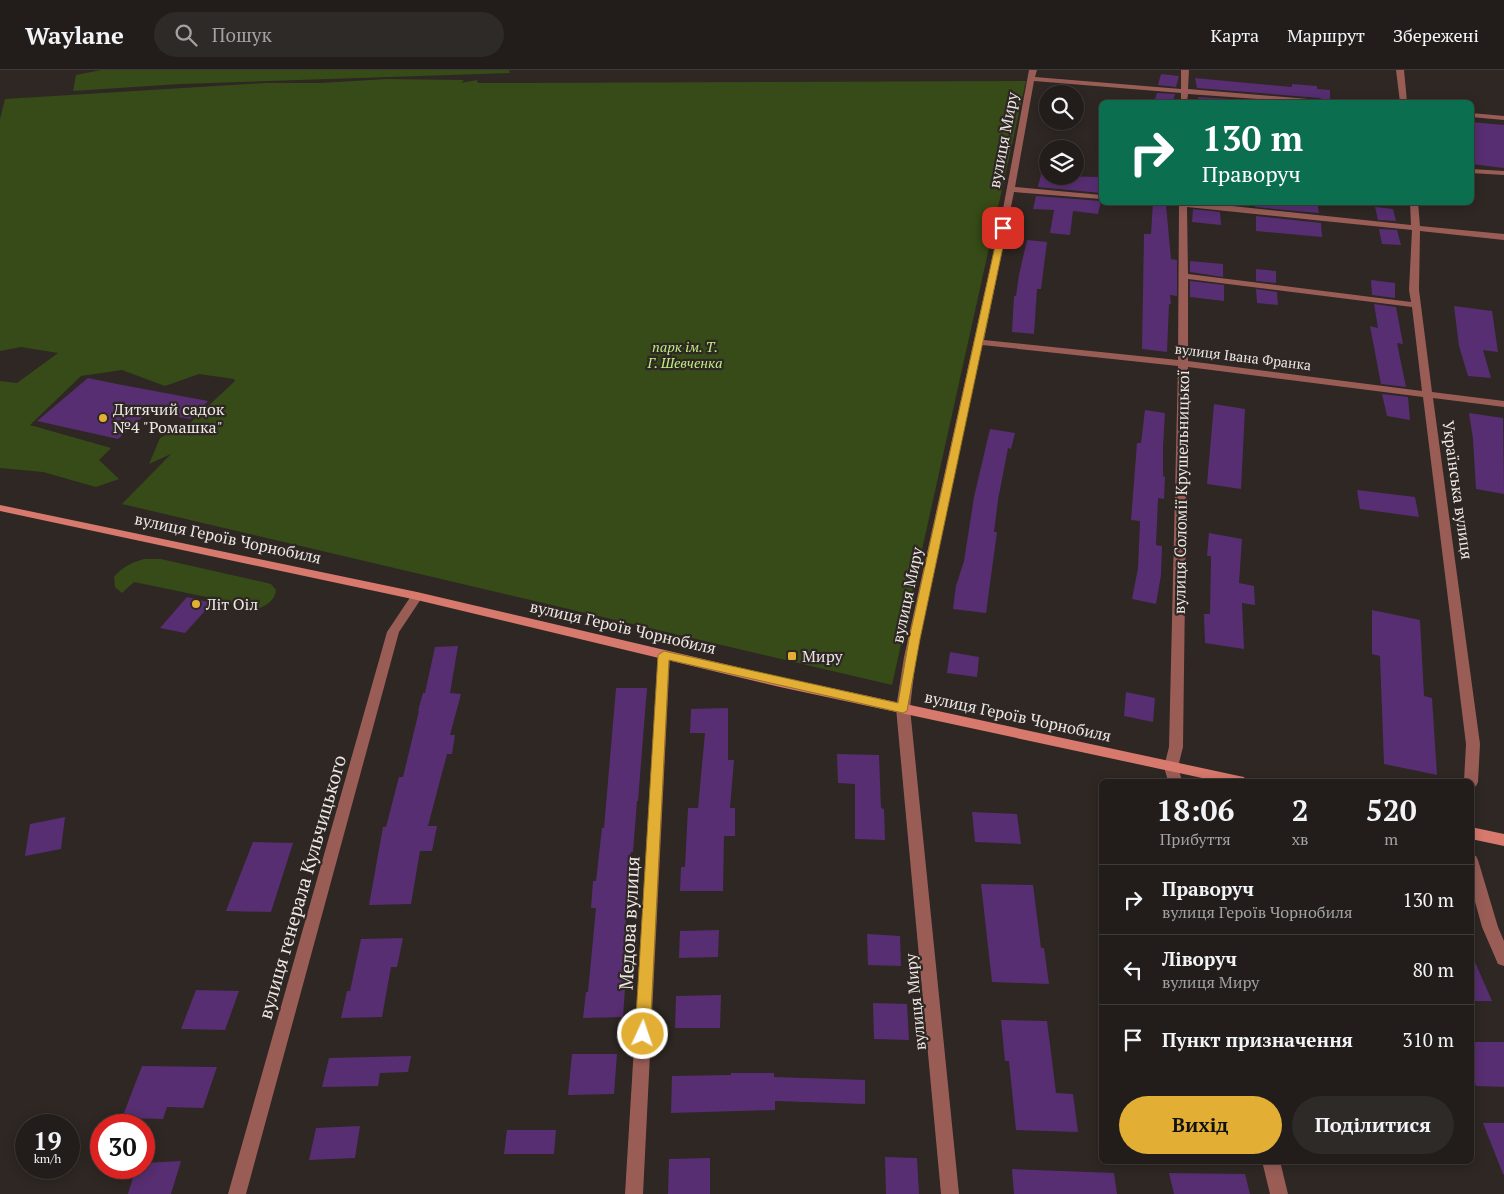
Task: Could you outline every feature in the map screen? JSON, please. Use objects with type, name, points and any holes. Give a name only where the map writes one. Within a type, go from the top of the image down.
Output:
[{"type":"street","points":[[1184,100],[1185,70]]},
{"type":"street","points":[[1400,70],[1404,100]]},
{"type":"street","points":[[1032,74],[1184,91],[1295,100]]},
{"type":"street","name":"вулиця Миру","points":[[950,1194],[903,708],[910,658],[1010,189],[1032,74]]},
{"type":"street","points":[[1474,115],[1504,118]]},
{"type":"street","points":[[1474,170],[1504,174]]},
{"type":"street","points":[[1010,189],[1099,197]]},
{"type":"street","name":"вулиця Соломії Крушельницької","points":[[1174,779],[1171,767],[1176,747],[1183,364],[1182,205]]},
{"type":"street","points":[[1201,205],[1504,237]]},
{"type":"street","name":"Українська вулиця","points":[[1414,205],[1416,228],[1414,290],[1473,744],[1471,779]]},
{"type":"street","points":[[1183,276],[1416,305]]},
{"type":"street","name":"вулиця Івана Франка","points":[[978,342],[1183,364],[1504,404]]},
{"type":"street","name":"вулиця Героїв Чорнобиля","points":[[0,508],[417,596],[664,655],[1229,779]]},
{"type":"street","name":"вулиця генерала Кульчицького","points":[[237,1194],[393,632],[417,596]]},
{"type":"street","name":"Медова вулиця","points":[[634,1194],[664,655]]},
{"type":"street","points":[[1474,834],[1504,840]]},
{"type":"street","points":[[1474,871],[1490,927],[1504,959]]},
{"type":"street","points":[[1272,1164],[1279,1194]]},
{"type":"green space","points":[[101,70],[509,70],[510,73],[180,84],[73,91],[76,75]]},
{"type":"green space","name":"парк ім. Т. Г. Шевченка","points":[[387,79],[464,80],[461,83],[477,80],[478,83],[1026,81],[892,685],[122,504],[171,454],[149,464],[160,438],[190,423],[235,381],[234,379],[199,374],[165,386],[122,370],[81,376],[30,425],[111,448],[99,460],[119,479],[96,487],[43,472],[0,468],[0,381],[17,383],[58,353],[21,347],[0,351],[0,119],[5,99],[265,83],[321,83]]},
{"type":"green space","points":[[144,559],[161,559],[271,584],[276,590],[271,601],[260,608],[134,582],[122,593],[115,587],[114,577],[127,566]]},
{"type":"building","points":[[1161,74],[1179,76],[1176,87],[1158,85]]},
{"type":"building","points":[[1195,78],[1292,87],[1292,84],[1317,86],[1317,89],[1330,90],[1330,100],[1320,98],[1197,88]]},
{"type":"building","points":[[1157,93],[1175,94],[1174,100],[1155,100]]},
{"type":"building","points":[[1198,97],[1247,100],[1199,100]]},
{"type":"building","points":[[1474,122],[1504,125],[1504,168],[1474,164]]},
{"type":"building","points":[[1084,177],[1099,177],[1099,193],[1038,187],[1039,183],[1039,185],[1084,185]]},
{"type":"building","points":[[1036,196],[1099,201],[1100,205],[1098,214],[1073,211],[1070,235],[1050,233],[1054,210],[1033,209]]},
{"type":"building","points":[[1153,205],[1166,205],[1171,259],[1177,260],[1177,296],[1170,295],[1167,352],[1142,349],[1144,234],[1151,234]]},
{"type":"building","points":[[1255,205],[1318,205],[1319,213],[1255,207]]},
{"type":"building","points":[[1375,207],[1393,209],[1396,221],[1378,220]]},
{"type":"building","points":[[1193,209],[1220,212],[1221,225],[1192,222]]},
{"type":"building","points":[[1256,216],[1321,223],[1322,237],[1256,231]]},
{"type":"building","points":[[1379,229],[1397,230],[1401,245],[1382,244]]},
{"type":"building","points":[[1027,240],[1047,242],[1041,289],[1037,289],[1034,334],[1012,332],[1014,296],[1016,296]]},
{"type":"building","points":[[1190,261],[1223,264],[1223,277],[1190,272]]},
{"type":"building","points":[[1256,269],[1276,271],[1276,283],[1256,281]]},
{"type":"building","points":[[1371,280],[1395,283],[1395,298],[1372,295]]},
{"type":"building","points":[[1190,281],[1224,285],[1224,301],[1190,297]]},
{"type":"building","points":[[1256,289],[1277,292],[1278,305],[1257,303]]},
{"type":"building","points":[[1374,304],[1396,307],[1403,344],[1397,343],[1406,387],[1381,384],[1370,326],[1378,328]]},
{"type":"building","points":[[1454,306],[1492,311],[1498,352],[1483,350],[1491,378],[1468,376],[1459,346]]},
{"type":"building","points":[[88,378],[208,401],[190,419],[148,412],[118,439],[37,421]]},
{"type":"building","points":[[1382,394],[1408,397],[1410,420],[1387,416]]},
{"type":"building","points":[[1214,404],[1245,409],[1241,489],[1207,484]]},
{"type":"building","points":[[1145,410],[1165,413],[1163,446],[1164,499],[1158,498],[1156,545],[1162,546],[1161,575],[1156,604],[1132,599],[1138,568],[1140,521],[1131,520],[1137,443],[1141,443]]},
{"type":"building","points":[[1469,413],[1503,418],[1504,494],[1476,489],[1473,439]]},
{"type":"building","points":[[990,429],[1015,433],[1011,449],[1008,448],[998,500],[994,532],[997,532],[986,613],[953,609],[956,586],[964,561],[974,497]]},
{"type":"building","points":[[1357,490],[1415,497],[1419,517],[1360,509]]},
{"type":"building","points":[[1209,533],[1242,539],[1239,583],[1254,586],[1255,605],[1242,603],[1244,649],[1205,643],[1204,614],[1210,614],[1211,556],[1207,556]]},
{"type":"building","points":[[187,597],[212,603],[185,633],[160,628]]},
{"type":"building","points":[[1372,610],[1420,620],[1424,696],[1432,698],[1437,775],[1384,764],[1380,656],[1372,654]]},
{"type":"building","points":[[458,646],[450,693],[461,694],[450,735],[455,735],[452,754],[447,754],[428,826],[437,826],[432,851],[420,851],[411,904],[369,905],[383,827],[386,827],[399,777],[403,777],[435,647]]},
{"type":"building","points":[[950,652],[979,657],[977,677],[947,673]]},
{"type":"building","points":[[616,688],[647,688],[625,932],[629,932],[623,1017],[583,1018],[586,992],[588,992],[596,908],[591,908],[593,881],[596,881],[602,828],[604,828]]},
{"type":"building","points":[[1126,692],[1155,698],[1153,722],[1124,716]]},
{"type":"building","points":[[728,708],[728,760],[734,760],[730,808],[735,808],[735,836],[724,836],[723,891],[680,891],[681,867],[685,867],[688,808],[698,808],[705,733],[690,733],[691,709]]},
{"type":"building","points":[[837,754],[879,755],[881,808],[884,809],[885,840],[855,839],[855,784],[838,783]]},
{"type":"building","points":[[972,812],[1017,814],[1021,844],[975,842]]},
{"type":"building","points":[[65,817],[61,849],[25,856],[30,824]]},
{"type":"building","points":[[253,842],[293,843],[271,912],[226,911]]},
{"type":"building","points":[[981,884],[1033,885],[1041,948],[1044,948],[1049,984],[992,982]]},
{"type":"building","points":[[719,930],[718,957],[679,958],[680,931]]},
{"type":"building","points":[[867,934],[900,936],[901,966],[868,965]]},
{"type":"building","points":[[403,938],[397,967],[391,967],[382,1017],[341,1018],[347,991],[350,991],[361,939]]},
{"type":"building","points":[[1474,960],[1492,1001],[1474,1001]]},
{"type":"building","points":[[196,990],[239,991],[225,1030],[181,1029]]},
{"type":"building","points":[[721,995],[720,1028],[675,1028],[676,996]]},
{"type":"building","points":[[873,1003],[907,1004],[909,1040],[874,1039]]},
{"type":"building","points":[[1001,1020],[1047,1021],[1056,1093],[1073,1094],[1078,1132],[1016,1130],[1009,1061],[1005,1061]]},
{"type":"building","points":[[1474,1042],[1504,1042],[1504,1087],[1476,1086],[1474,1081]]},
{"type":"building","points":[[572,1054],[617,1054],[614,1094],[568,1095]]},
{"type":"building","points":[[411,1056],[408,1072],[380,1073],[378,1086],[322,1087],[329,1058]]},
{"type":"building","points":[[142,1066],[217,1067],[203,1108],[167,1107],[163,1119],[155,1119],[155,1114],[124,1114]]},
{"type":"building","points":[[731,1073],[774,1073],[774,1077],[865,1080],[865,1104],[775,1101],[775,1110],[671,1113],[672,1076],[731,1075]]},
{"type":"building","points":[[1483,1123],[1504,1123],[1504,1174],[1503,1174]]},
{"type":"building","points":[[360,1126],[355,1158],[309,1160],[316,1128]]},
{"type":"building","points":[[507,1130],[556,1130],[554,1154],[504,1154]]},
{"type":"building","points":[[885,1157],[917,1158],[919,1194],[886,1194]]},
{"type":"building","points":[[710,1158],[710,1194],[668,1194],[669,1159]]},
{"type":"building","points":[[181,1161],[171,1194],[128,1194],[133,1179],[155,1179],[155,1162]]},
{"type":"building","points":[[1012,1169],[1114,1173],[1117,1194],[1014,1194]]},
{"type":"building","points":[[1169,1173],[1245,1174],[1250,1194],[1174,1194]]},
{"type":"place","name":"Дитячий садок №4 \"Ромашка\"","points":[[103,418]]},
{"type":"place","name":"Літ Оіл","points":[[196,604]]},
{"type":"place","name":"Миру","points":[[792,656]]},
{"type":"route","points":[[643,1034],[664,655],[903,708],[910,658],[1003,228]]}]
